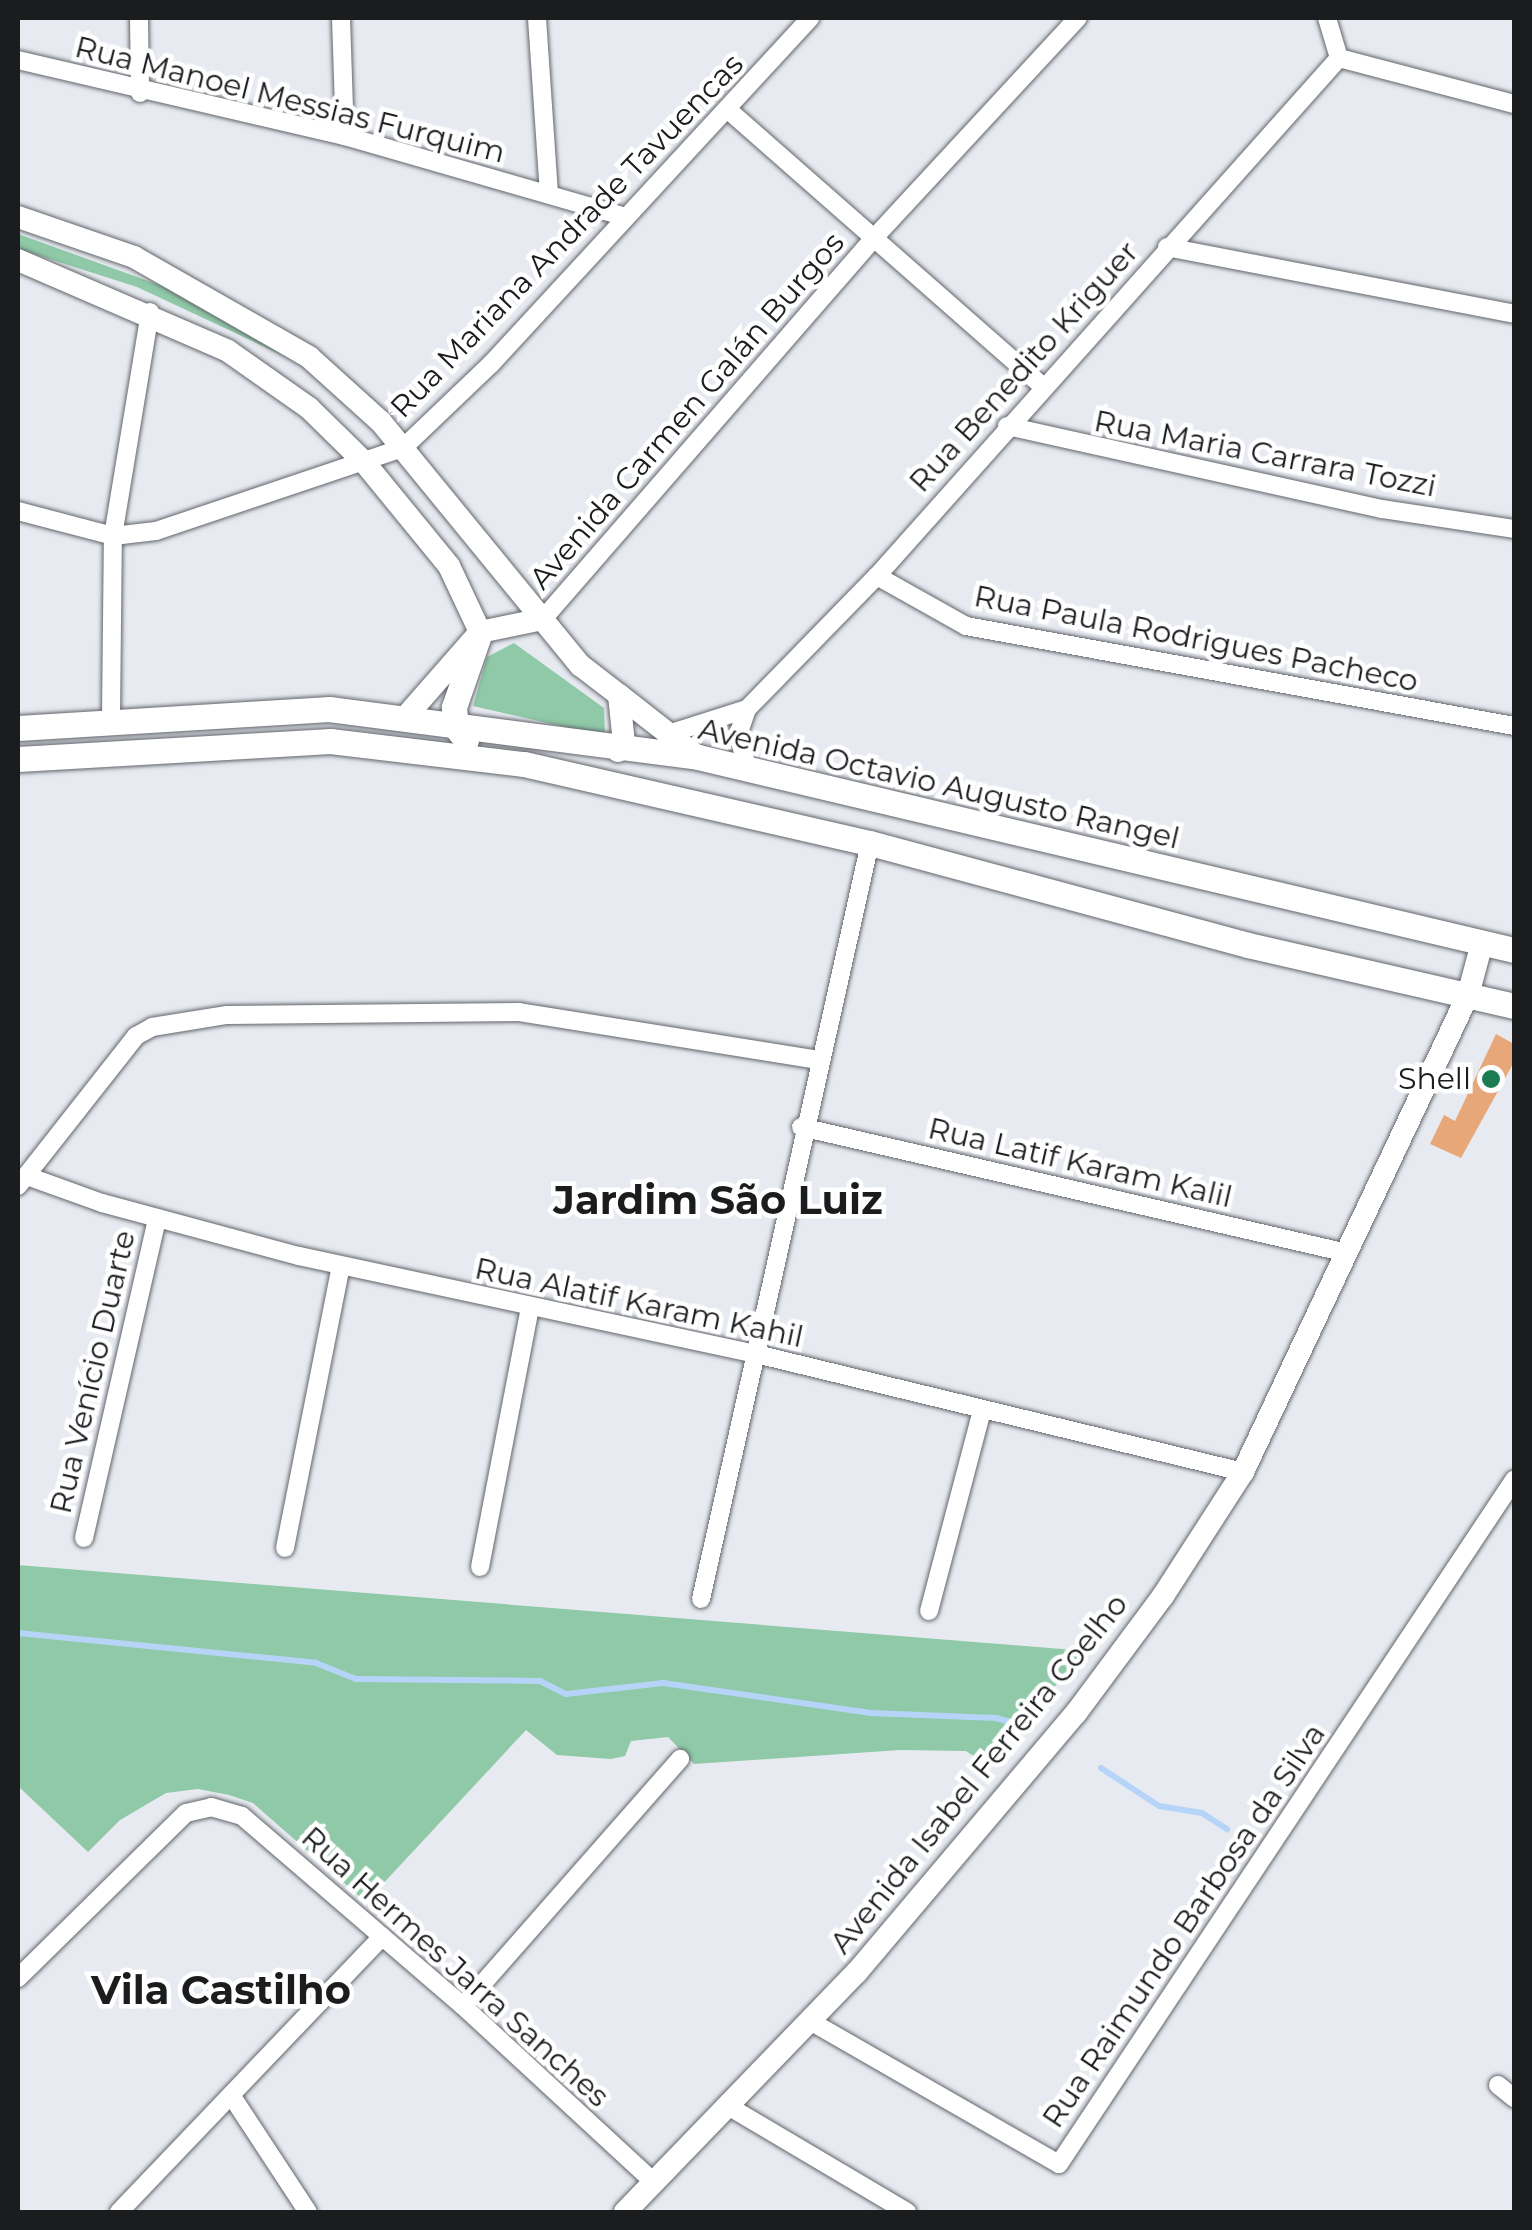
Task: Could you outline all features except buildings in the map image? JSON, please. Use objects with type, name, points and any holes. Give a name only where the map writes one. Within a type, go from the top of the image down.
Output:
[{"type":"main road","points":[[480,632],[456,695],[456,727],[468,742],[524,764],[590,765],[618,751]]},
{"type":"main road","name":"Avenida Octavio Augusto Rangel","points":[[18,728],[111,718],[329,710],[618,751],[698,757],[1514,950]]},
{"type":"main road","points":[[18,759],[330,740],[524,764],[870,843],[1248,945],[1514,1006]]},
{"type":"street","points":[[138,18],[140,93]]},
{"type":"street","points":[[342,18],[345,136]]},
{"type":"street","name":"Rua Manoel Messias Furquim","points":[[537,18],[549,194]]},
{"type":"street","name":"Rua Mariana Andrade Tavuencas","points":[[403,448],[491,364],[810,18]]},
{"type":"street","name":"Avenida Carmen Galán Burgos","points":[[542,619],[874,238],[1078,18]]},
{"type":"street","points":[[1327,18],[1339,58],[1514,104]]},
{"type":"street","name":"Rua Benedito Kriguer","points":[[670,733],[748,709],[877,576],[1042,386],[1339,58]]},
{"type":"street","name":"Rua Manoel Messias Furquim","points":[[18,60],[140,93],[345,136],[626,217]]},
{"type":"street","points":[[726,109],[1042,386]]},
{"type":"street","points":[[18,217],[134,256],[229,305],[310,357],[403,448],[580,665],[698,757]]},
{"type":"street","points":[[1167,248],[1514,314]]},
{"type":"street","points":[[18,260],[150,312],[246,362],[310,408],[364,462],[449,566],[480,632]]},
{"type":"street","points":[[111,718],[113,536],[150,312]]},
{"type":"street","name":"Rua Maria Carrara Tozzi","points":[[1007,426],[1382,509],[1514,529]]},
{"type":"street","points":[[18,511],[113,536],[156,531],[403,448]]},
{"type":"street","name":"Rua Paula Rodrigues Pacheco","points":[[877,576],[966,626],[1514,726]]},
{"type":"street","points":[[403,720],[480,632],[542,619]]},
{"type":"street","points":[[618,751],[624,744],[620,696]]},
{"type":"street","points":[[748,709],[738,734],[748,770]]},
{"type":"street","points":[[700,1599],[801,1127],[870,843]]},
{"type":"street","name":"Avenida Isabel Ferreira Coelho","points":[[625,2212],[810,2021],[1076,1713],[1243,1472],[1468,995],[1482,942]]},
{"type":"street","points":[[22,1181],[136,1036],[152,1027],[227,1015],[519,1012],[819,1060]]},
{"type":"street","name":"Rua Latif Karam Kalil","points":[[801,1127],[1347,1253]]},
{"type":"street","name":"Rua Alatif Karam Kahil","points":[[22,1181],[341,1266],[752,1353],[1243,1472]]},
{"type":"street","name":"Rua Venício Duarte","points":[[84,1538],[157,1218]]},
{"type":"street","points":[[285,1548],[341,1266]]},
{"type":"street","points":[[480,1567],[530,1308]]},
{"type":"street","points":[[929,1611],[982,1411]]},
{"type":"street","name":"Rua Raimundo Barbosa da Silva","points":[[810,2021],[1060,2164],[1514,1480]]},
{"type":"street","points":[[463,2006],[680,1759]]},
{"type":"street","name":"Rua Hermes Jarra Sanches","points":[[18,1978],[186,1812],[211,1807],[242,1816],[463,2006],[654,2182]]},
{"type":"street","points":[[119,2212],[382,1936]]},
{"type":"street","points":[[1498,2085],[1514,2098]]},
{"type":"street","points":[[231,2096],[308,2212]]},
{"type":"street","points":[[728,2106],[907,2212]]},
{"type":"green space","points":[[18,234],[187,295],[299,363],[137,287],[18,249]]},
{"type":"green space","points":[[514,643],[604,708],[605,736],[473,706],[487,657]]},
{"type":"green space","points":[[18,1565],[1086,1651],[986,1764],[966,1751],[900,1750],[694,1764],[668,1737],[631,1741],[625,1756],[611,1759],[557,1755],[526,1730],[366,1902],[253,1803],[229,1795],[198,1789],[166,1793],[120,1820],[88,1852],[18,1786]]},
{"type":"waterway","points":[[18,1633],[316,1663],[356,1679],[540,1681],[566,1694],[663,1683],[871,1713],[996,1718],[1030,1727]]},
{"type":"waterway","points":[[1101,1768],[1159,1806],[1202,1813],[1227,1829]]},
{"type":"place","name":"Shell","points":[[1491,1079]]},
{"type":"district","name":"Jardim São Luiz","points":[[718,1200]]},
{"type":"district","name":"Vila Castilho","points":[[221,1990]]}]
